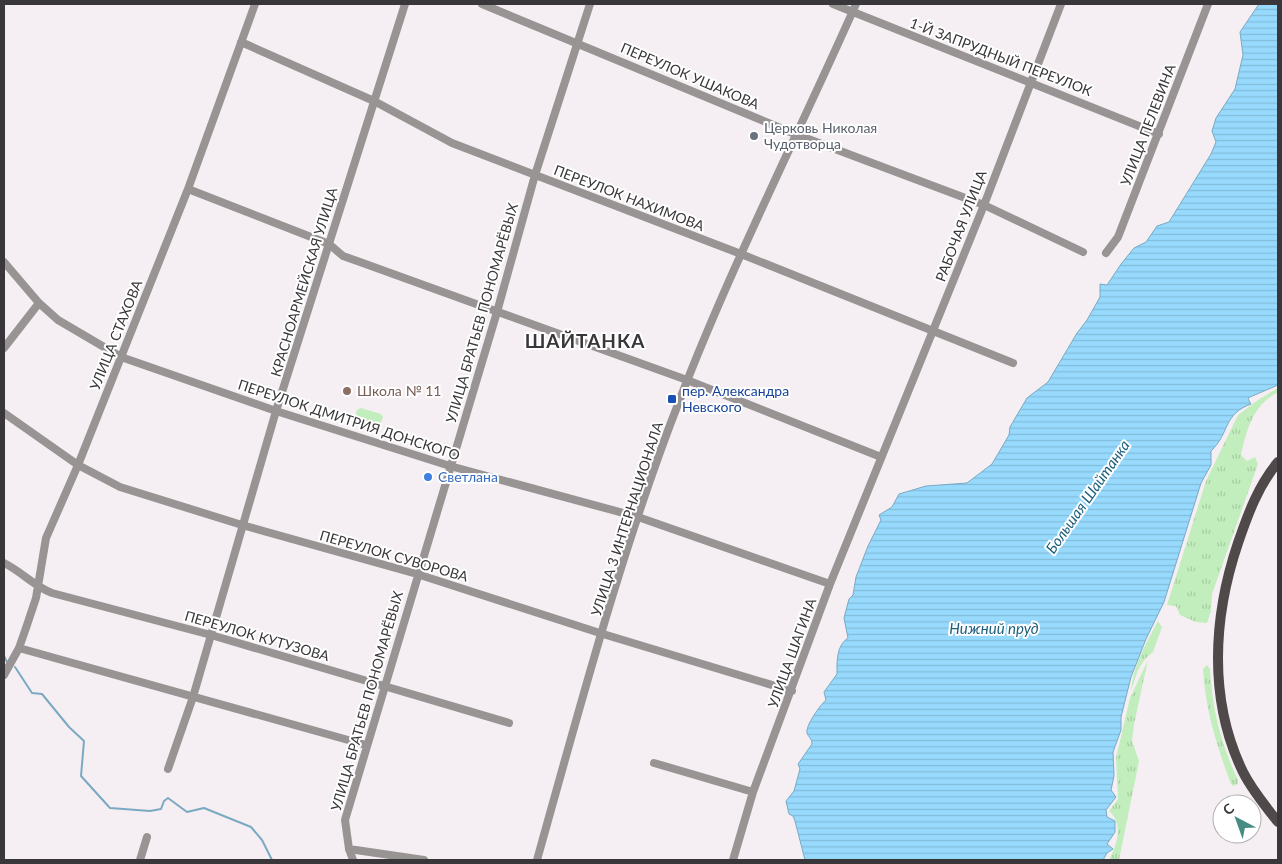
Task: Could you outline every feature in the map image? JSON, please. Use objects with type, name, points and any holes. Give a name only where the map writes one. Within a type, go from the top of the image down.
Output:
[{"type":"main road","points":[[1278,462],[1256,494],[1228,572],[1217,658],[1221,698],[1232,741],[1244,773],[1278,822]]},
{"type":"street","name":"УЛИЦА СТАХОВА","points":[[4,675],[18,648],[38,588],[46,538],[78,465],[188,189],[255,4]]},
{"type":"street","name":"КРАСНОАРМЕЙСКАЯ УЛИЦА","points":[[168,769],[193,698],[276,412],[405,4]]},
{"type":"street","name":"ПЕРЕУЛОК УШАКОВА","points":[[482,4],[538,29],[576,42],[795,134],[984,205],[1083,252]]},
{"type":"street","name":"УЛИЦА БРАТЬЕВ ПОНОМАРЁВЫХ","points":[[354,860],[349,849],[345,820],[417,574],[497,312],[535,175],[576,42],[590,4]]},
{"type":"street","name":"1-Й ЗАПРУДНЫЙ ПЕРЕУЛОК","points":[[833,4],[1031,81],[1160,134]]},
{"type":"street","name":"УЛИЦА 3 ИНТЕРНАЦИОНАЛА","points":[[537,860],[638,517],[687,380],[741,254],[856,4]]},
{"type":"street","name":"РАБОЧАЯ УЛИЦА","points":[[881,457],[984,205],[1061,4]]},
{"type":"street","name":"УЛИЦА ПЕЛЕВИНА","points":[[1106,253],[1118,238],[1160,134],[1208,4]]},
{"type":"street","name":"ПЕРЕУЛОК НАХИМОВА","points":[[242,42],[374,101],[452,143],[741,254],[1013,363]]},
{"type":"street","points":[[188,189],[329,244],[343,256],[687,380],[881,457]]},
{"type":"street","name":"ПЕРЕУЛОК ДМИТРИЯ ДОНСКОГО","points":[[4,262],[39,303],[58,320],[120,357],[276,412],[450,466],[638,517],[830,584]]},
{"type":"street","points":[[4,348],[39,303]]},
{"type":"street","name":"ПЕРЕУЛОК СУВОРОВА","points":[[4,413],[78,465],[120,487],[242,525],[417,574],[603,634],[792,691]]},
{"type":"street","name":"УЛИЦА ШАГИНА","points":[[732,860],[753,792],[792,691],[830,584],[881,457]]},
{"type":"street","name":"ПЕРЕУЛОК КУТУЗОВА","points":[[4,563],[21,572],[38,588],[211,635],[456,709],[509,723]]},
{"type":"street","points":[[18,648],[366,745]]},
{"type":"street","points":[[654,763],[753,792]]},
{"type":"street","points":[[140,860],[148,837]]},
{"type":"street","points":[[349,849],[424,860]]},
{"type":"green space","points":[[1278,388],[1278,392],[1269,397],[1257,411],[1249,427],[1241,455],[1247,461],[1255,457],[1258,464],[1212,594],[1211,611],[1207,623],[1196,622],[1180,615],[1176,606],[1167,605],[1206,481],[1238,415]]},
{"type":"green space","points":[[361,408],[381,414],[383,417],[380,425],[377,427],[357,420],[355,417],[357,410]]},
{"type":"green space","points":[[1158,621],[1162,627],[1153,652],[1145,659],[1138,670],[1131,691],[1137,664]]},
{"type":"green space","points":[[1148,660],[1132,741],[1139,761],[1119,860],[1109,860],[1118,834],[1114,816],[1109,811],[1118,799],[1116,758],[1130,698]]},
{"type":"green space","points":[[1207,665],[1210,669],[1218,726],[1238,780],[1238,784],[1233,786],[1212,727],[1204,684],[1203,669]]},
{"type":"water","name":"Нижний пруд","points":[[1259,4],[1278,4],[1278,385],[1250,397],[1248,399],[1251,404],[1236,413],[1211,451],[1211,465],[1201,483],[1164,602],[1146,639],[1131,677],[1121,717],[1121,730],[1113,752],[1114,776],[1111,790],[1116,797],[1106,810],[1107,817],[1115,821],[1115,832],[1107,844],[1113,849],[1107,853],[1103,860],[805,860],[795,821],[793,816],[789,814],[786,801],[794,791],[800,769],[798,764],[812,744],[807,733],[808,725],[826,700],[824,692],[837,674],[839,650],[848,638],[844,618],[849,599],[853,595],[856,577],[868,546],[881,520],[879,515],[892,507],[899,494],[926,486],[967,483],[992,464],[1027,398],[1048,382],[1077,333],[1087,320],[1100,297],[1100,284],[1107,285],[1134,248],[1146,242],[1157,226],[1169,222],[1211,154],[1216,142],[1212,131],[1216,118],[1235,89],[1243,55],[1240,32]]},
{"type":"waterway","points":[[4,656],[7,662]]},
{"type":"waterway","points":[[15,667],[32,693],[42,694],[69,727],[84,741],[81,776],[110,808],[150,811],[161,809],[164,801],[168,798],[187,812],[204,808],[251,827],[262,840],[272,860]]},
{"type":"place","name":"Церковь Николая Чудотворца","points":[[754,136]]},
{"type":"place","name":"Школа № 11","points":[[347,391]]},
{"type":"place","name":"пер. Александра Невского","points":[[672,399]]},
{"type":"place","name":"Светлана","points":[[428,477]]},
{"type":"district","name":"ШАЙТАНКА","points":[[585,341]]},
{"type":"water label","name":"Большая Шайтанка","points":[[1088,497]]}]
